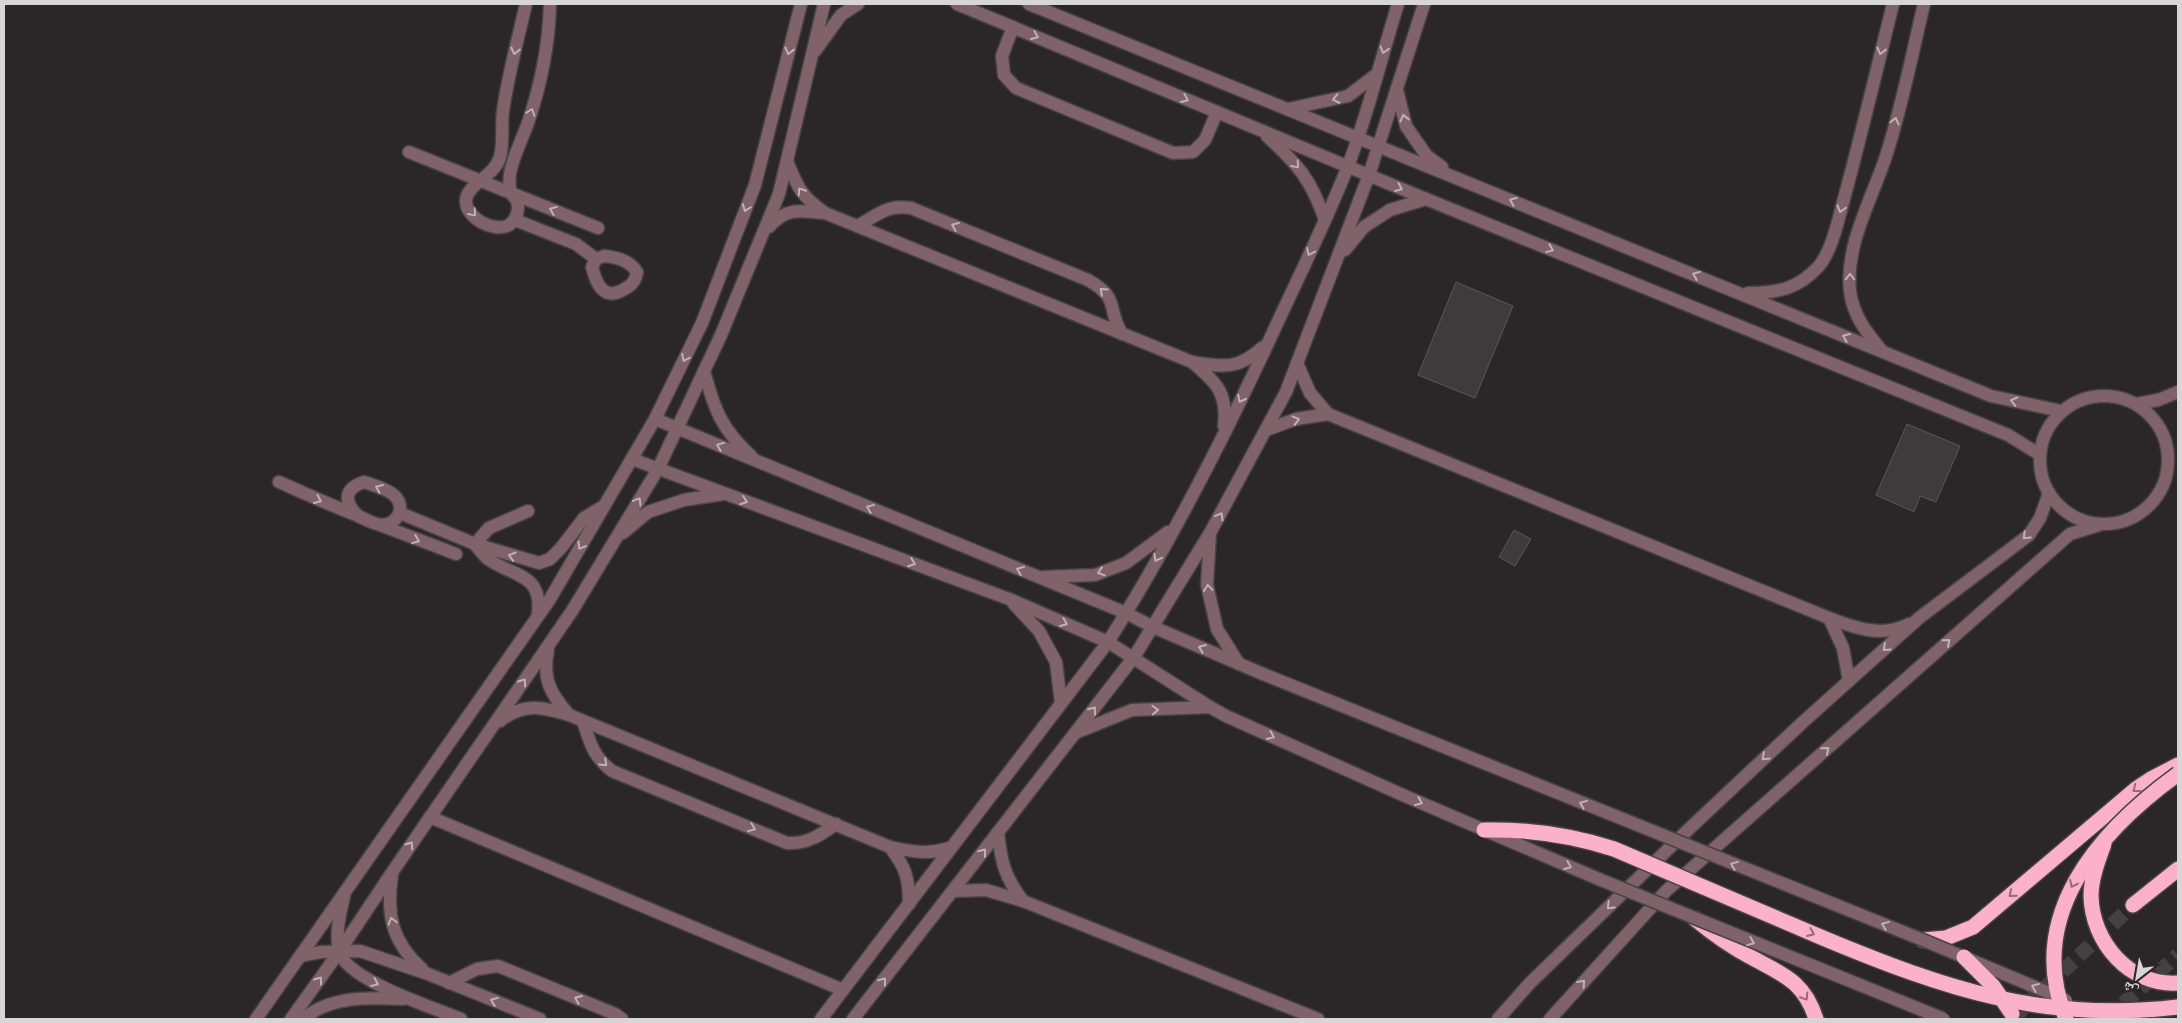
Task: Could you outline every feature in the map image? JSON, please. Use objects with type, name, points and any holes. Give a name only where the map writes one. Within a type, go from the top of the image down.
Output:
[{"type":"highway","points":[[1923,940],[1946,938],[1973,927],[2136,789],[2178,765]]},
{"type":"highway","points":[[2066,1019],[2057,996],[2054,966],[2059,919],[2077,876],[2090,856],[2108,836],[2146,798],[2178,774]]},
{"type":"highway","points":[[1484,830],[1538,831],[1564,835],[1614,849],[1952,992],[2013,1015],[2066,1019],[2111,1019],[2178,1007]]},
{"type":"highway","points":[[2108,836],[2093,877],[2091,894],[2096,928],[2109,950],[2127,968],[2158,982],[2178,984]]},
{"type":"highway","points":[[2133,905],[2178,869]]},
{"type":"highway","points":[[1695,919],[1730,945],[1783,973],[1805,994],[1816,1019]]},
{"type":"highway","points":[[1964,957],[1993,986],[2013,1015]]},
{"type":"lane","points":[[526,4],[502,113],[500,156],[495,170],[470,190],[466,199],[467,210],[477,219],[489,225],[502,227],[515,220],[518,212],[517,202],[511,193],[512,163],[537,95],[547,46],[550,4]]},
{"type":"lane","points":[[794,4],[797,22]]},
{"type":"lane","points":[[256,1019],[538,616],[655,419],[702,323],[755,185],[801,4]]},
{"type":"lane","points":[[291,1019],[339,952],[392,871],[572,611],[658,469],[704,371],[779,194],[824,4]]},
{"type":"lane","points":[[812,55],[842,15],[858,4]]},
{"type":"lane","points":[[957,4],[1426,199],[2008,435],[2040,454]]},
{"type":"lane","points":[[1029,4],[1742,293],[1990,396],[2061,412]]},
{"type":"lane","points":[[821,1019],[1108,642],[1126,613],[1223,435],[1324,220],[1358,138],[1398,4]]},
{"type":"lane","points":[[853,1019],[1134,658],[1210,533],[1286,392],[1369,175],[1424,4]]},
{"type":"lane","points":[[1742,293],[1771,293],[1796,286],[1820,265],[1832,240],[1893,4]]},
{"type":"lane","points":[[1882,351],[1858,321],[1850,293],[1849,272],[1853,250],[1887,154],[1924,4]]},
{"type":"lane","points":[[1013,27],[1002,56],[1004,75],[1016,88],[1173,154],[1193,152],[1204,140],[1217,112]]},
{"type":"lane","points":[[1288,109],[1348,96],[1376,74]]},
{"type":"lane","points":[[1397,89],[1406,126],[1426,155],[1458,179]]},
{"type":"lane","points":[[1262,130],[1298,166],[1316,195],[1324,220]]},
{"type":"lane","points":[[409,152],[598,228]]},
{"type":"lane","points":[[787,161],[797,186],[807,200],[825,213],[1192,362],[1222,367],[1236,365],[1253,356],[1268,342]]},
{"type":"lane","points":[[1337,260],[1364,227],[1390,210],[1426,199]]},
{"type":"lane","points":[[858,226],[880,212],[898,206],[911,208],[1088,280],[1102,288],[1109,296],[1115,322],[1122,334]]},
{"type":"lane","points":[[762,235],[777,217],[786,213],[801,210],[825,213]]},
{"type":"lane","points":[[515,220],[576,244],[596,259]]},
{"type":"lane","points":[[1192,362],[1213,380],[1223,396],[1226,412],[1223,435]]},
{"type":"lane","points":[[1297,363],[1310,393],[1328,414],[1829,618],[1867,631],[1887,631],[1903,627],[1919,618]]},
{"type":"lane","points":[[704,371],[713,406],[733,440],[758,462]]},
{"type":"lane","points":[[2136,404],[2158,400],[2178,392]]},
{"type":"lane","points":[[2098,525],[2079,520],[2062,509],[2049,493],[2041,474],[2040,454],[2043,438],[2050,424],[2061,412],[2082,400],[2105,396],[2121,398],[2136,404],[2151,416],[2162,431],[2168,448],[2169,467]]},
{"type":"lane","points":[[1266,430],[1296,419],[1328,414]]},
{"type":"lane","points":[[655,419],[1126,613],[1153,627],[1262,674],[1923,940],[2111,1019]]},
{"type":"lane","points":[[1550,1019],[1666,891],[2070,534],[2098,525],[2119,524],[2137,516],[2153,503],[2164,486],[2169,467],[2178,447]]},
{"type":"lane","points":[[632,459],[1009,599],[1108,642],[1226,716],[1484,830],[1695,919],[1944,1019]]},
{"type":"lane","points":[[279,482],[377,524],[456,554]]},
{"type":"lane","points":[[358,516],[350,507],[347,499],[349,491],[354,485],[364,482],[394,496],[400,505],[400,513],[396,520],[388,525],[377,524]]},
{"type":"lane","points":[[1498,1019],[1530,983],[1690,827],[1849,681],[1919,618],[2029,535],[2040,518],[2049,493]]},
{"type":"lane","points":[[615,539],[648,512],[684,500],[725,494]]},
{"type":"lane","points":[[400,513],[475,544],[538,563],[550,559],[584,518],[606,504]]},
{"type":"lane","points":[[475,544],[489,528],[528,511]]},
{"type":"lane","points":[[1040,577],[1095,575],[1126,563],[1172,530]]},
{"type":"lane","points":[[1210,533],[1207,585],[1217,629],[1239,664]]},
{"type":"lane","points":[[475,544],[486,558],[530,582],[540,600],[538,616]]},
{"type":"lane","points":[[1009,599],[1039,630],[1056,662],[1061,703]]},
{"type":"lane","points":[[1829,618],[1843,648],[1849,681]]},
{"type":"lane","points":[[549,644],[545,664],[546,680],[555,698],[569,715]]},
{"type":"lane","points":[[490,730],[511,712],[525,707],[544,708],[583,720],[890,847],[914,852],[935,852],[952,847]]},
{"type":"lane","points":[[1075,733],[1132,710],[1210,707]]},
{"type":"lane","points":[[583,720],[593,751],[602,763],[612,771],[786,843],[801,844],[818,838],[836,824]]},
{"type":"lane","points":[[430,817],[843,990]]},
{"type":"lane","points":[[998,832],[1000,855],[1010,884],[1023,901]]},
{"type":"lane","points":[[890,847],[902,862],[909,880],[909,904]]},
{"type":"lane","points":[[392,871],[389,915],[397,938],[408,957],[428,974]]},
{"type":"lane","points":[[953,891],[986,890],[1023,901],[1318,1019]]},
{"type":"lane","points":[[346,891],[338,930],[339,952],[352,969],[368,981],[461,1019]]},
{"type":"lane","points":[[300,956],[321,952],[360,951],[428,974],[540,1019]]},
{"type":"lane","points":[[449,983],[477,969],[498,966],[615,1014],[622,1019]]},
{"type":"lane","points":[[303,1019],[327,1004],[370,997],[415,1000]]},
{"type":"building","points":[[1456,282],[1513,306],[1475,398],[1418,375]]},
{"type":"building","points":[[1907,424],[1960,446],[1936,502],[1920,496],[1914,512],[1876,495]]},
{"type":"building","points":[[1514,530],[1531,539],[1515,566],[1499,557]]},
{"type":"tunnel","points":[[2012,1019],[2133,905]]},
{"type":"tunnel","points":[[2106,1019],[2178,955]]}]
